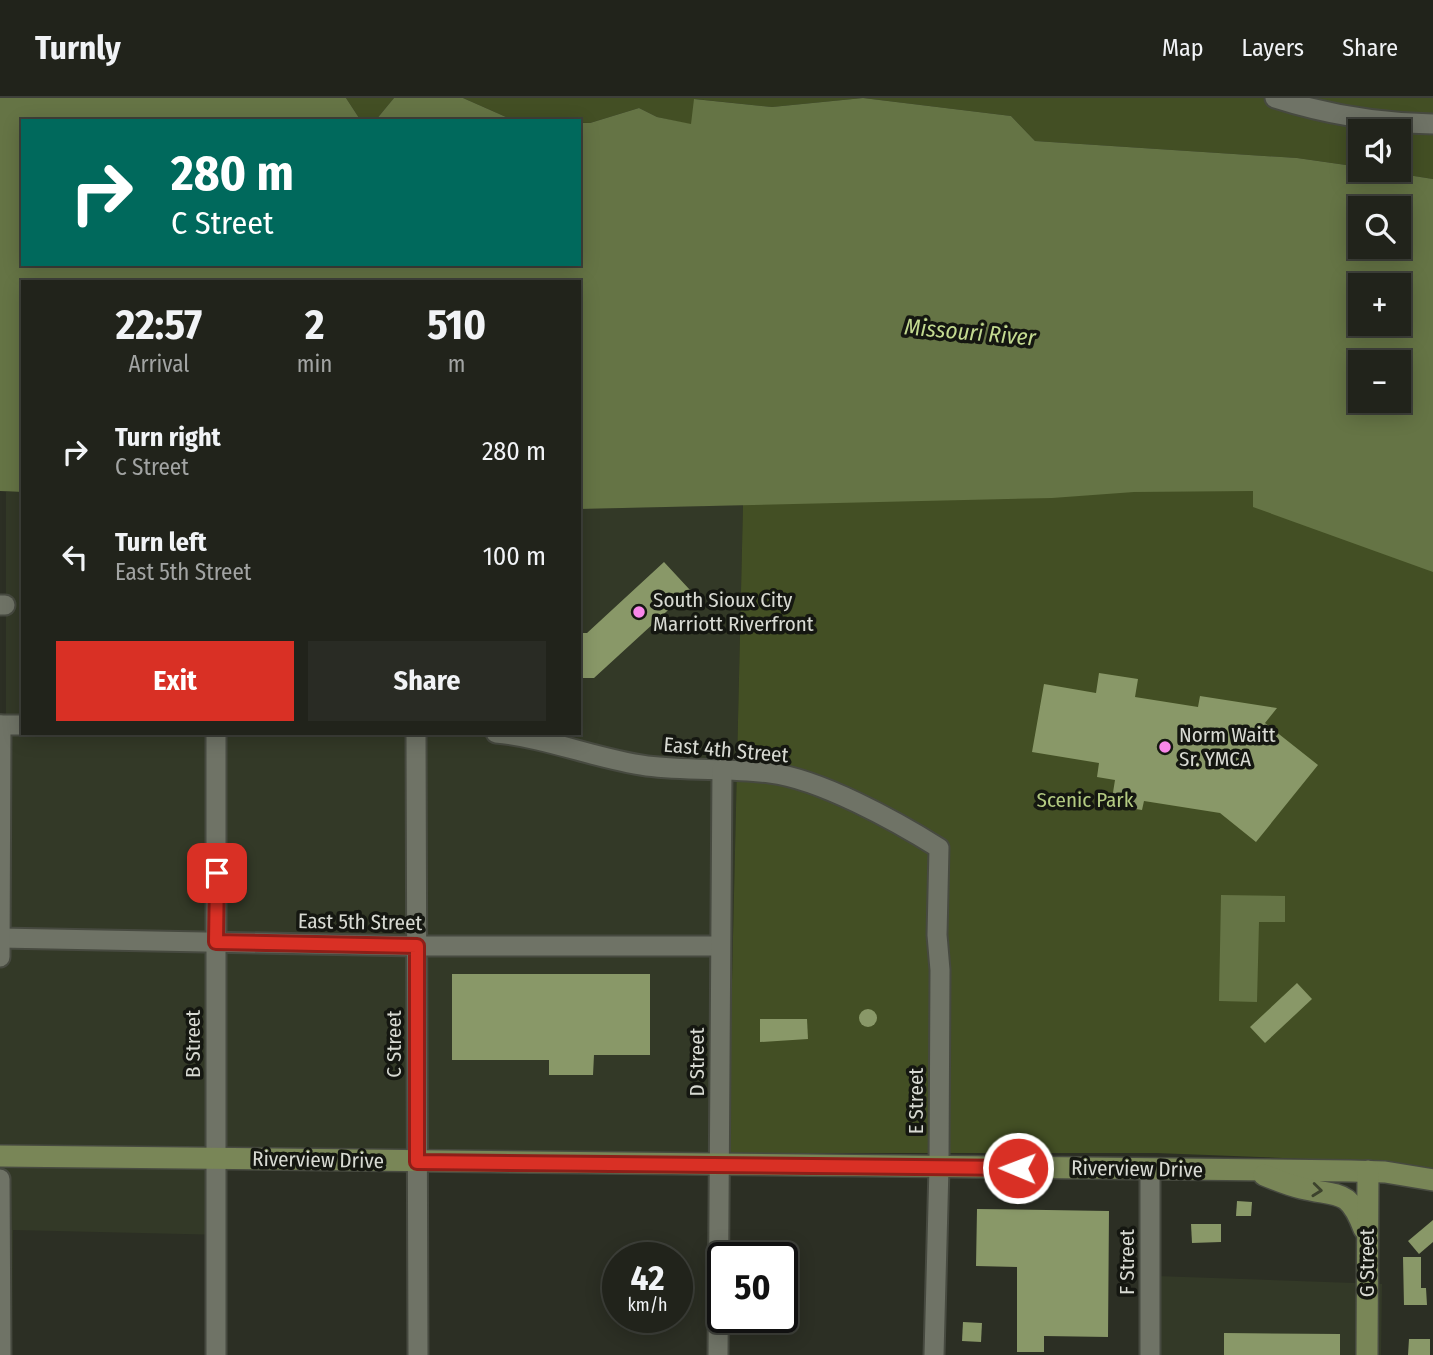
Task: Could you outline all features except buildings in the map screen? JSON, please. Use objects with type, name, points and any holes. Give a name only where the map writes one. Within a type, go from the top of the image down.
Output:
[{"type":"main road","name":"Riverview Drive","points":[[0,1156],[1368,1171],[1433,1180]]},
{"type":"main road","points":[[1253,1170],[1303,1189],[1330,1191],[1340,1195],[1356,1209],[1367,1236]]},
{"type":"main road","name":"G Street","points":[[1367,1355],[1368,1171]]},
{"type":"street","points":[[1275,98],[1346,118],[1390,124],[1433,124]]},
{"type":"street","points":[[0,957],[1,725],[21,725]]},
{"type":"street","name":"B Street","points":[[216,735],[216,1355]]},
{"type":"street","name":"C Street","points":[[416,735],[418,1355]]},
{"type":"street","name":"East 4th Street","points":[[518,735],[605,758],[649,766],[722,769],[791,777],[859,805],[909,829],[939,848]]},
{"type":"street","name":"D Street","points":[[718,1355],[722,769]]},
{"type":"street","name":"E Street","points":[[934,1355],[939,1167],[939,848]]},
{"type":"street","name":"East 5th Street","points":[[0,939],[417,946],[720,946]]},
{"type":"street","name":"F Street","points":[[1150,1169],[1150,1355]]},
{"type":"street","points":[[0,1179],[1,1355]]},
{"type":"shaded area","points":[[6,492],[21,492],[21,735],[581,735],[581,509],[743,505],[728,1153],[227,1151],[226,1235],[13,1230],[12,1355],[0,1355],[0,715],[6,715]]},
{"type":"shaded area","points":[[1156,1276],[1382,1284],[1381,1355],[1156,1355]]},
{"type":"green space","points":[[346,98],[394,98],[377,119],[360,119]]},
{"type":"green space","points":[[463,98],[863,98],[772,107],[695,99],[692,125],[657,117],[639,108],[590,123],[581,123],[581,119],[510,119]]},
{"type":"green space","points":[[863,98],[1433,98],[1433,179],[1411,176],[1411,119],[1348,119],[1348,165],[1297,158],[1035,141],[1011,116]]},
{"type":"green space","name":"Scenic Park","points":[[1176,424],[1433,497],[1433,1173],[1358,1161],[1156,1153],[728,1153],[743,505]]},
{"type":"water","name":"Missouri River","points":[[0,98],[346,98],[360,119],[21,119],[21,266],[581,266],[581,123],[590,123],[639,108],[657,117],[691,124],[694,99],[772,107],[863,98],[1011,116],[1035,141],[1297,158],[1348,165],[1348,182],[1411,182],[1411,176],[1433,179],[1433,572],[1253,507],[1253,491],[1134,492],[1052,498],[581,509],[581,280],[21,280],[21,492],[0,491]]},
{"type":"water","points":[[394,98],[463,98],[510,119],[377,119]]},
{"type":"water","points":[[1221,895],[1285,896],[1285,922],[1259,922],[1257,1002],[1219,1001]]},
{"type":"place","name":"South Sioux City Marriott Riverfront","points":[[639,612]]},
{"type":"place","name":"Norm Waitt Sr. YMCA","points":[[1165,747]]},
{"type":"route","points":[[217,873],[216,942],[417,946],[417,1162],[1018,1168]]}]
